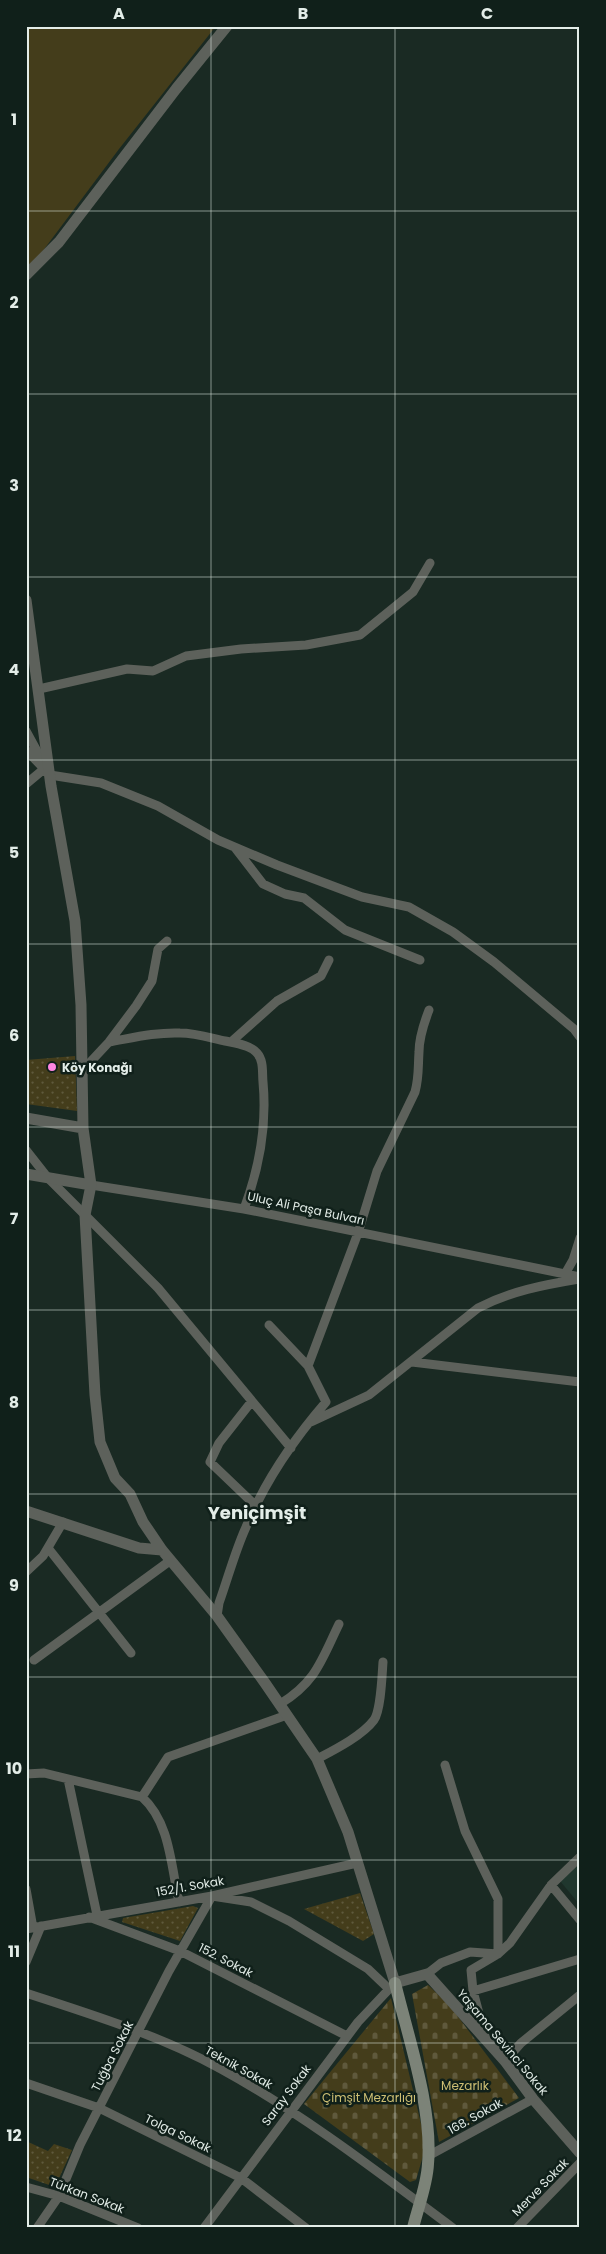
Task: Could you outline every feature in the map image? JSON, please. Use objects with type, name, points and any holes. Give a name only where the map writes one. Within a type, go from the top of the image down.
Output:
[{"type":"main road","points":[[392,1986],[421,2093],[428,2135],[428,2165],[413,2228]]},
{"type":"street","points":[[26,275],[59,242],[176,88],[226,26]]},
{"type":"street","points":[[39,689],[126,669],[153,671],[186,656],[240,649],[306,645],[360,635],[413,592],[430,563]]},
{"type":"street","points":[[26,600],[39,689],[47,772],[75,921],[81,1005],[82,1128],[91,1185],[86,1214],[95,1395],[100,1442],[115,1478],[130,1494],[143,1522],[162,1550],[217,1616],[317,1759],[348,1832],[392,1986]]},
{"type":"street","points":[[26,731],[47,772]]},
{"type":"street","points":[[26,750],[47,772],[101,783],[158,806],[234,847],[277,865],[362,897],[409,907],[453,932],[494,962],[574,1029],[580,1037]]},
{"type":"street","points":[[26,784],[47,772]]},
{"type":"street","points":[[234,847],[263,884],[285,894],[304,898],[345,930],[420,960]]},
{"type":"street","points":[[81,1072],[109,1042],[152,981],[158,949],[167,941]]},
{"type":"street","points":[[231,1042],[278,1001],[320,976],[329,960]]},
{"type":"street","points":[[308,1366],[358,1233],[377,1171],[415,1092],[418,1079],[418,1051],[429,1010]]},
{"type":"street","points":[[109,1042],[150,1034],[182,1032],[231,1042],[252,1048],[257,1053],[262,1060],[265,1097],[260,1154],[253,1186],[244,1209]]},
{"type":"street","points":[[26,1118],[82,1128]]},
{"type":"street","points":[[26,1150],[48,1178],[158,1288],[291,1448]]},
{"type":"street","name":"Uluç Ali Paşa Bulvarı","points":[[26,1174],[244,1209],[580,1278]]},
{"type":"street","points":[[565,1274],[573,1260],[580,1238]]},
{"type":"street","points":[[308,1423],[369,1395],[478,1308],[498,1298],[529,1287],[580,1278]]},
{"type":"street","points":[[217,1616],[219,1603],[246,1527],[269,1479],[308,1423],[326,1402],[308,1366],[269,1324]]},
{"type":"street","points":[[412,1362],[580,1382]]},
{"type":"street","points":[[252,1401],[219,1443],[210,1462],[256,1506]]},
{"type":"street","points":[[26,1511],[139,1548],[162,1550]]},
{"type":"street","points":[[26,1572],[43,1556],[63,1522]]},
{"type":"street","points":[[48,1548],[131,1653]]},
{"type":"street","points":[[34,1660],[171,1560]]},
{"type":"street","points":[[280,1704],[298,1693],[314,1676],[339,1624]]},
{"type":"street","points":[[317,1759],[344,1745],[375,1719],[381,1692],[383,1662]]},
{"type":"street","points":[[142,1797],[168,1756],[287,1715]]},
{"type":"street","points":[[444,1765],[465,1831],[498,1899],[498,1954]]},
{"type":"street","points":[[26,1774],[44,1773],[142,1797],[152,1806],[162,1824],[179,1902]]},
{"type":"street","points":[[68,1779],[93,1916]]},
{"type":"street","points":[[486,2040],[473,1991],[471,1970],[498,1954],[510,1943],[551,1885],[580,1857]]},
{"type":"street","name":"152/1. Sokak","points":[[33,1928],[212,1896],[357,1863]]},
{"type":"street","points":[[551,1885],[580,1920]]},
{"type":"street","points":[[26,1890],[33,1928],[26,1962]]},
{"type":"street","points":[[212,1896],[251,1902],[282,1917],[368,1969],[392,1986]]},
{"type":"street","name":"Tuğba Sokak","points":[[37,2228],[58,2196],[99,2108],[139,2030],[180,1951],[212,1896]]},
{"type":"street","name":"152. Sokak","points":[[93,1916],[180,1951],[347,2036]]},
{"type":"street","points":[[392,1986],[427,1974],[441,1963],[470,1952],[498,1954]]},
{"type":"street","points":[[473,1991],[580,1959]]},
{"type":"street","name":"Yaşama Sevinci Sokak","points":[[427,1974],[505,2061],[533,2099],[580,2153]]},
{"type":"street","name":"Saray Sokak","points":[[204,2228],[347,2036],[392,1986]]},
{"type":"street","name":"Teknik Sokak","points":[[26,1993],[139,2030],[220,2068],[290,2111],[453,2228]]},
{"type":"street","points":[[505,2061],[521,2043],[580,1996]]},
{"type":"street","name":"Tolga Sokak","points":[[26,2083],[99,2108],[242,2178],[306,2228]]},
{"type":"street","name":"168. Sokak","points":[[428,2156],[533,2099]]},
{"type":"street","name":"Merve Sokak","points":[[517,2228],[580,2163]]},
{"type":"street","name":"Türkan Sokak","points":[[26,2187],[58,2196],[138,2228]]},
{"type":"shaded area","points":[[580,1862],[580,1905],[560,1881]]},
{"type":"green space","points":[[26,26],[216,26],[119,149],[39,256],[26,268]]},
{"type":"green space","points":[[75,1056],[77,1111],[26,1104],[26,1060]]},
{"type":"green space","points":[[360,1893],[374,1934],[363,1941],[304,1909]]},
{"type":"green space","points":[[193,1906],[198,1908],[180,1941],[122,1922],[123,1918]]},
{"type":"green space","name":"Mezarlık","points":[[428,1985],[450,2006],[519,2098],[439,2142],[412,1994]]},
{"type":"green space","name":"Çimşit Mezarlığı","points":[[391,1998],[423,2132],[423,2156],[416,2180],[410,2182],[304,2104]]},
{"type":"green space","points":[[26,2141],[48,2151],[54,2144],[72,2150],[55,2187],[26,2177]]},
{"type":"place","name":"Köy Konağı","points":[[52,1067]]},
{"type":"district","name":"Yeniçimşit","points":[[257,1512]]}]
